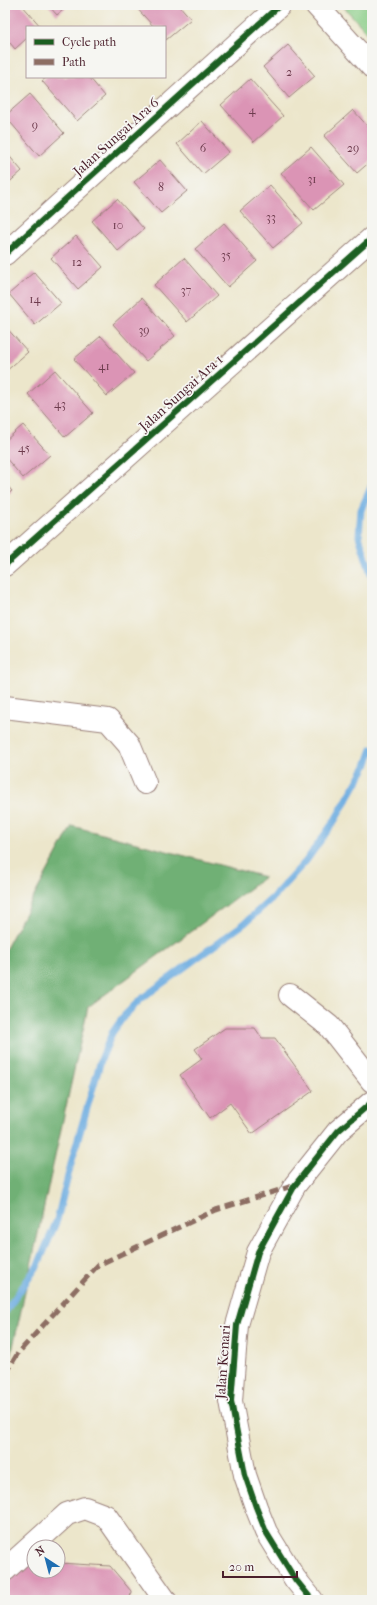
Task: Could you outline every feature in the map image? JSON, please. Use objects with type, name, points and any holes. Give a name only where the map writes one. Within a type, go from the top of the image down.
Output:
[{"type":"street","name":"Jalan Sungai Ara 6","points":[[5,254],[280,5]]},
{"type":"street","points":[[316,5],[372,67]]},
{"type":"street","name":"Jalan Sungai Ara 1","points":[[5,565],[372,238]]},
{"type":"street","points":[[5,707],[108,720],[129,744],[145,783]]},
{"type":"street","points":[[290,995],[329,1026],[372,1081]]},
{"type":"street","name":"Jalan Kenari","points":[[312,1600],[295,1580],[266,1532],[245,1475],[231,1401],[237,1325],[258,1252],[295,1185],[338,1131],[372,1102]]},
{"type":"street","points":[[5,1570],[67,1514],[84,1508],[106,1516],[165,1600]]},
{"type":"green space","points":[[342,5],[372,5],[372,38]]},
{"type":"green space","points":[[72,826],[265,877],[88,1007],[5,1383],[5,950]]},
{"type":"building","points":[[5,5],[22,5],[40,26],[26,26],[26,39],[15,49],[5,37]]},
{"type":"building","points":[[48,5],[69,5],[57,15]]},
{"type":"building","points":[[134,5],[179,5],[191,19],[166,40],[166,26],[153,26]]},
{"type":"building","points":[[288,45],[315,76],[289,98],[263,67]]},
{"type":"building","points":[[46,78],[90,78],[105,96],[77,121],[42,81]]},
{"type":"building","points":[[250,79],[283,116],[254,142],[221,105]]},
{"type":"building","points":[[30,94],[64,133],[39,156],[5,116]]},
{"type":"building","points":[[353,110],[372,131],[372,160],[357,173],[324,136]]},
{"type":"building","points":[[202,121],[229,152],[203,174],[177,144]]},
{"type":"building","points":[[311,147],[344,185],[314,210],[281,173]]},
{"type":"building","points":[[5,151],[22,171],[5,186]]},
{"type":"building","points":[[160,160],[187,191],[161,213],[134,182]]},
{"type":"building","points":[[270,185],[303,223],[273,248],[240,211]]},
{"type":"building","points":[[117,199],[144,229],[118,251],[92,221]]},
{"type":"building","points":[[224,223],[257,261],[228,287],[195,249]]},
{"type":"building","points":[[76,236],[103,267],[78,289],[51,258]]},
{"type":"building","points":[[184,258],[217,296],[187,322],[154,285]]},
{"type":"building","points":[[34,272],[61,303],[35,325],[9,294]]},
{"type":"building","points":[[142,298],[175,336],[146,361],[113,324]]},
{"type":"building","points":[[5,326],[28,352],[5,372]]},
{"type":"building","points":[[101,336],[134,373],[107,396],[74,359]]},
{"type":"building","points":[[55,370],[93,413],[65,437],[28,394]]},
{"type":"building","points":[[23,425],[50,455],[23,478],[5,457],[5,441]]},
{"type":"building","points":[[5,483],[12,491],[5,496]]},
{"type":"building","points":[[225,1028],[255,1028],[262,1038],[275,1038],[313,1091],[252,1134],[230,1103],[210,1118],[180,1075],[202,1059],[195,1049]]},
{"type":"building","points":[[66,1563],[110,1566],[131,1591],[130,1600],[5,1600],[5,1583],[26,1565],[26,1579],[66,1579]]},
{"type":"waterway","points":[[372,485],[361,510],[359,536],[372,577]]},
{"type":"waterway","points":[[5,1312],[38,1265],[57,1220],[73,1156],[101,1060],[112,1033],[124,1016],[141,999],[245,923],[272,898],[306,861],[335,820],[366,766],[372,749]]},
{"type":"marked path","points":[[5,1375],[18,1353],[98,1265],[216,1210],[295,1185]]},
{"type":"cycle path","points":[[5,254],[280,5]]},
{"type":"cycle path","points":[[5,565],[372,238]]},
{"type":"cycle path","points":[[312,1600],[295,1579],[266,1532],[245,1475],[231,1401],[237,1325],[258,1252],[295,1185],[338,1131],[372,1102]]}]
